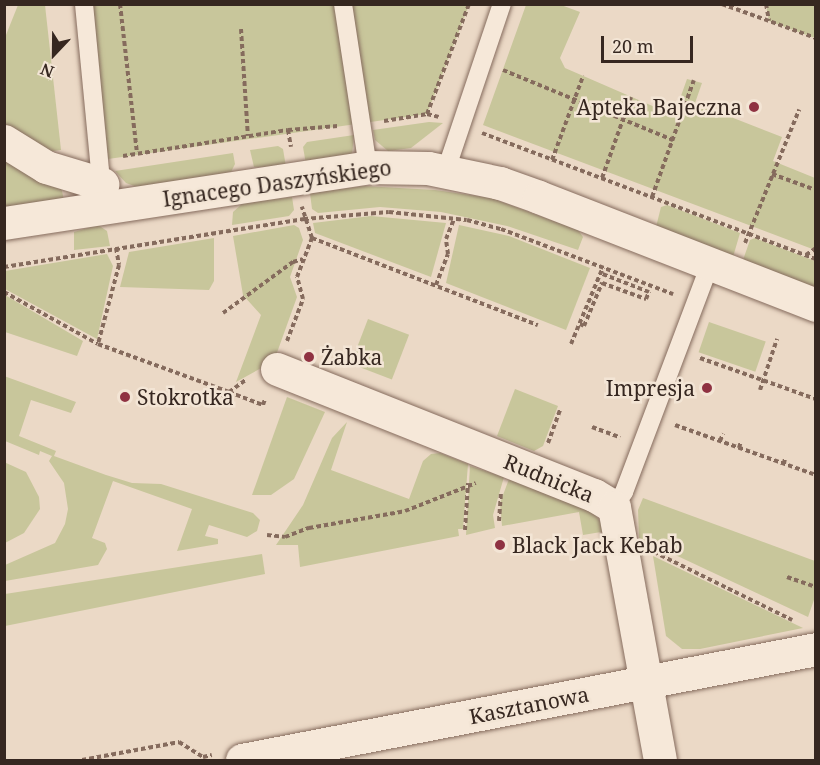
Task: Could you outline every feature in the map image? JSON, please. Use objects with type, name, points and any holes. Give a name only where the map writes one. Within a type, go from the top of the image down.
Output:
[{"type":"street","points":[[4,141],[46,166],[102,184]]},
{"type":"street","name":"Ignacego Daszyńskiego","points":[[4,223],[102,184],[368,168],[446,170],[539,197],[721,270],[816,305]]},
{"type":"street","name":"Rudnicka","points":[[277,369],[594,495],[614,507],[660,760]]},
{"type":"street","name":"Kasztanowa","points":[[242,760],[646,682],[809,637]]},
{"type":"lane","points":[[84,4],[102,184]]},
{"type":"lane","points":[[343,4],[368,168]]},
{"type":"lane","points":[[446,170],[459,123],[502,4]]},
{"type":"lane","points":[[614,507],[624,492],[678,351],[721,270]]},
{"type":"path","points":[[120,4],[137,153]]},
{"type":"path","points":[[427,114],[470,4]]},
{"type":"path","points":[[722,4],[816,38]]},
{"type":"path","points":[[766,4],[769,21]]},
{"type":"path","points":[[241,29],[248,136]]},
{"type":"path","points":[[502,70],[673,140]]},
{"type":"path","points":[[552,160],[583,76]]},
{"type":"path","points":[[652,197],[694,80]]},
{"type":"path","points":[[602,178],[631,97]]},
{"type":"path","points":[[721,270],[748,233],[798,110]]},
{"type":"path","points":[[102,184],[137,153],[248,136],[361,125],[427,114],[459,123],[816,259]]},
{"type":"path","points":[[772,174],[816,190]]},
{"type":"path","points":[[4,267],[304,219],[389,212],[454,219],[501,229],[676,296]]},
{"type":"path","points":[[297,277],[312,238],[304,219]]},
{"type":"path","points":[[436,285],[448,254],[446,239],[454,219]]},
{"type":"path","points":[[312,238],[538,325]]},
{"type":"path","points":[[98,344],[119,265],[116,248]]},
{"type":"path","points":[[806,255],[816,248]]},
{"type":"path","points":[[223,313],[293,262],[303,260]]},
{"type":"path","points":[[571,344],[603,267]]},
{"type":"path","points":[[580,324],[584,326],[602,282],[646,299],[649,292],[600,273]]},
{"type":"path","points":[[4,292],[98,344],[229,392],[269,366],[277,369]]},
{"type":"path","points":[[760,390],[777,339]]},
{"type":"path","points":[[678,351],[816,399]]},
{"type":"path","points":[[671,424],[816,475]]},
{"type":"path","points":[[592,427],[616,436]]},
{"type":"path","points":[[720,441],[723,434]]},
{"type":"path","points":[[739,448],[741,441]]},
{"type":"path","points":[[465,530],[473,447]]},
{"type":"path","points":[[783,464],[785,458]]},
{"type":"path","points":[[267,535],[285,537],[309,528],[405,511],[468,485],[487,481]]},
{"type":"path","points":[[497,512],[499,521]]},
{"type":"path","points":[[643,546],[809,637]]},
{"type":"path","points":[[787,577],[816,587]]},
{"type":"shaded area","points":[[18,5],[45,5],[61,150],[46,152],[5,127],[4,40]]},
{"type":"shaded area","points":[[93,5],[469,5],[427,114],[108,159]]},
{"type":"shaded area","points":[[526,5],[561,5],[580,12],[560,58],[565,68],[664,111],[677,107],[687,79],[702,83],[695,103],[782,137],[773,161],[815,178],[815,250],[483,125]]},
{"type":"shaded area","points":[[766,5],[815,5],[815,38],[769,21]]},
{"type":"shaded area","points":[[429,122],[443,123],[411,148],[388,151],[375,140],[373,130]]},
{"type":"shaded area","points":[[354,135],[352,155],[306,164],[303,147],[307,142]]},
{"type":"shaded area","points":[[278,146],[283,149],[286,167],[254,167],[250,150]]},
{"type":"shaded area","points":[[5,153],[61,186],[64,201],[5,211]]},
{"type":"shaded area","points":[[233,153],[235,164],[231,172],[140,188],[126,183],[115,171]]},
{"type":"shaded area","points":[[364,186],[435,190],[491,198],[578,230],[583,237],[578,250],[507,226],[441,212],[380,207],[318,213],[312,209],[310,193]]},
{"type":"shaded area","points":[[292,197],[294,210],[289,216],[232,225],[233,212],[243,203]]},
{"type":"shaded area","points":[[667,205],[740,233],[733,257],[656,227],[661,207]]},
{"type":"shaded area","points":[[371,216],[446,223],[431,277],[315,233],[313,223]]},
{"type":"shaded area","points":[[98,225],[107,231],[110,246],[74,250],[74,232]]},
{"type":"shaded area","points":[[294,225],[299,228],[303,240],[290,277],[297,297],[274,361],[236,382],[261,315],[243,295],[233,236]]},
{"type":"shaded area","points":[[459,225],[509,236],[590,268],[566,330],[446,283]]},
{"type":"shaded area","points":[[214,238],[214,281],[209,290],[120,287],[129,252]]},
{"type":"shaded area","points":[[755,238],[815,261],[815,288],[743,260],[750,240]]},
{"type":"shaded area","points":[[107,254],[113,266],[97,339],[5,289],[5,271]]},
{"type":"shaded area","points":[[5,295],[83,341],[77,356],[5,332]]},
{"type":"shaded area","points":[[368,319],[409,335],[392,380],[351,364]]},
{"type":"shaded area","points":[[709,322],[766,342],[755,372],[699,352]]},
{"type":"shaded area","points":[[4,376],[76,402],[71,413],[31,400],[19,436],[56,451],[54,456],[106,475],[132,483],[161,484],[253,513],[260,520],[257,531],[247,537],[209,525],[205,536],[218,539],[218,544],[177,551],[192,509],[113,481],[92,538],[105,543],[107,549],[98,565],[5,581],[5,565],[55,543],[65,524],[68,509],[64,483],[49,461],[52,456],[40,451],[39,455],[5,441]]},
{"type":"shaded area","points":[[515,389],[558,406],[543,446],[534,451],[497,436]]},
{"type":"shaded area","points":[[287,397],[325,412],[294,479],[271,495],[252,495]]},
{"type":"shaded area","points":[[347,422],[331,470],[409,499],[423,461],[431,454],[440,453],[468,464],[463,529],[458,529],[459,536],[300,567],[298,545],[276,545],[303,505],[332,438]]},
{"type":"shaded area","points":[[4,462],[26,472],[39,497],[40,509],[24,533],[5,543]]},
{"type":"shaded area","points":[[470,466],[504,477],[493,515],[495,528],[466,535]]},
{"type":"shaded area","points":[[509,479],[593,512],[607,531],[583,535],[579,512],[502,526],[500,503]]},
{"type":"shaded area","points":[[643,498],[815,561],[815,597],[808,617],[639,538],[638,510]]},
{"type":"shaded area","points":[[262,554],[265,574],[5,626],[5,594]]},
{"type":"shaded area","points":[[653,556],[803,628],[700,649],[682,649],[666,636]]},
{"type":"place","name":"Apteka Bajeczna","points":[[754,107]]},
{"type":"place","name":"Żabka","points":[[309,357]]},
{"type":"place","name":"Impresja","points":[[707,388]]},
{"type":"place","name":"Stokrotka","points":[[125,397]]},
{"type":"place","name":"Black Jack Kebab","points":[[500,545]]}]
